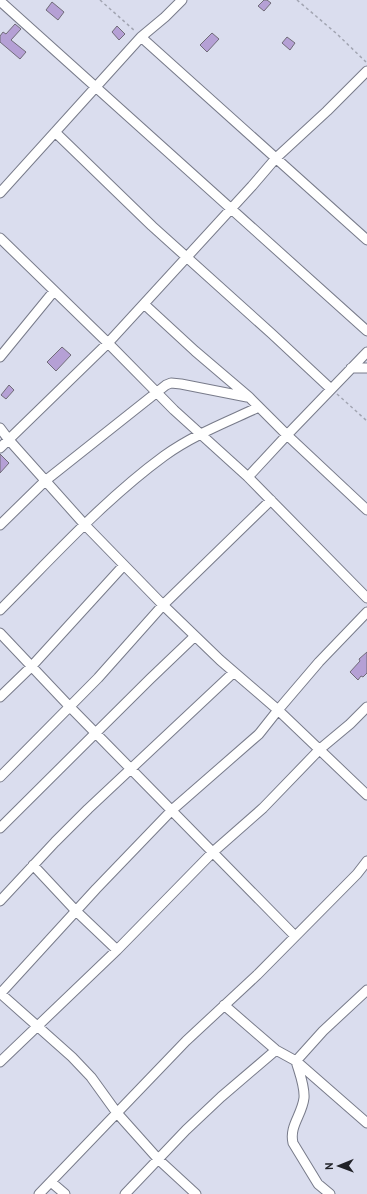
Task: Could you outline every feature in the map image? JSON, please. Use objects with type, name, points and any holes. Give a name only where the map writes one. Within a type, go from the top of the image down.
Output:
[{"type":"street","points":[[0,0],[367,331]]},
{"type":"street","points":[[0,193],[141,37],[165,17],[182,0]]},
{"type":"street","points":[[141,37],[367,240]]},
{"type":"street","points":[[0,448],[108,343],[276,158],[327,111],[367,71]]},
{"type":"street","points":[[55,132],[120,196],[331,389]]},
{"type":"street","points":[[0,238],[156,392],[248,477],[367,598]]},
{"type":"street","points":[[0,357],[54,291]]},
{"type":"street","points":[[144,304],[259,407],[286,435],[367,510]]},
{"type":"street","points":[[248,477],[286,435],[367,352]]},
{"type":"street","points":[[352,368],[367,368]]},
{"type":"street","points":[[0,525],[45,481],[166,385],[171,383],[181,384],[249,398]]},
{"type":"street","points":[[0,610],[112,499],[165,455],[200,434],[259,407]]},
{"type":"street","points":[[0,428],[45,481],[124,565],[233,673],[278,710],[367,795]]},
{"type":"street","points":[[0,777],[111,664],[164,605],[271,500]]},
{"type":"street","points":[[0,697],[31,667],[124,565]]},
{"type":"street","points":[[196,1194],[159,1160],[117,1113],[91,1077],[72,1057],[0,993],[172,810],[259,734],[319,662],[367,612]]},
{"type":"street","points":[[0,633],[31,667],[295,936]]},
{"type":"street","points":[[0,828],[195,636]]},
{"type":"street","points":[[0,901],[88,809],[233,673]]},
{"type":"street","points":[[0,1062],[117,950],[214,852],[263,808],[320,749],[350,724],[367,707]]},
{"type":"street","points":[[40,1194],[186,1041],[257,976],[357,874],[367,861]]},
{"type":"street","points":[[33,865],[76,911],[117,950]]},
{"type":"street","points":[[296,1061],[323,1031],[367,990]]},
{"type":"street","points":[[224,1005],[276,1050],[296,1061],[367,1123]]},
{"type":"street","points":[[125,1194],[186,1130],[221,1097],[276,1050]]},
{"type":"street","points":[[296,1061],[304,1090],[304,1098],[291,1136],[293,1143],[318,1184],[330,1194]]},
{"type":"street","points":[[51,1182],[65,1194]]},
{"type":"path","points":[[100,0],[141,37]]},
{"type":"path","points":[[297,0],[336,34],[367,64]]},
{"type":"path","points":[[331,389],[367,421]]},
{"type":"building","points":[[264,0],[271,3],[264,11],[258,6]]},
{"type":"building","points":[[52,2],[64,12],[58,20],[46,10]]},
{"type":"building","points":[[15,24],[21,29],[11,40],[26,52],[20,59],[0,42],[0,36],[3,32],[6,34]]},
{"type":"building","points":[[117,26],[125,34],[119,40],[112,32]]},
{"type":"building","points":[[212,33],[219,39],[207,52],[200,45]]},
{"type":"building","points":[[287,37],[295,43],[290,50],[282,43]]},
{"type":"building","points":[[62,347],[71,355],[56,371],[47,362]]},
{"type":"building","points":[[9,385],[14,390],[6,399],[1,395]]},
{"type":"building","points":[[0,454],[9,463],[0,473]]},
{"type":"building","points":[[367,652],[367,673],[363,677],[361,676],[358,680],[350,672],[360,661],[359,659]]}]
